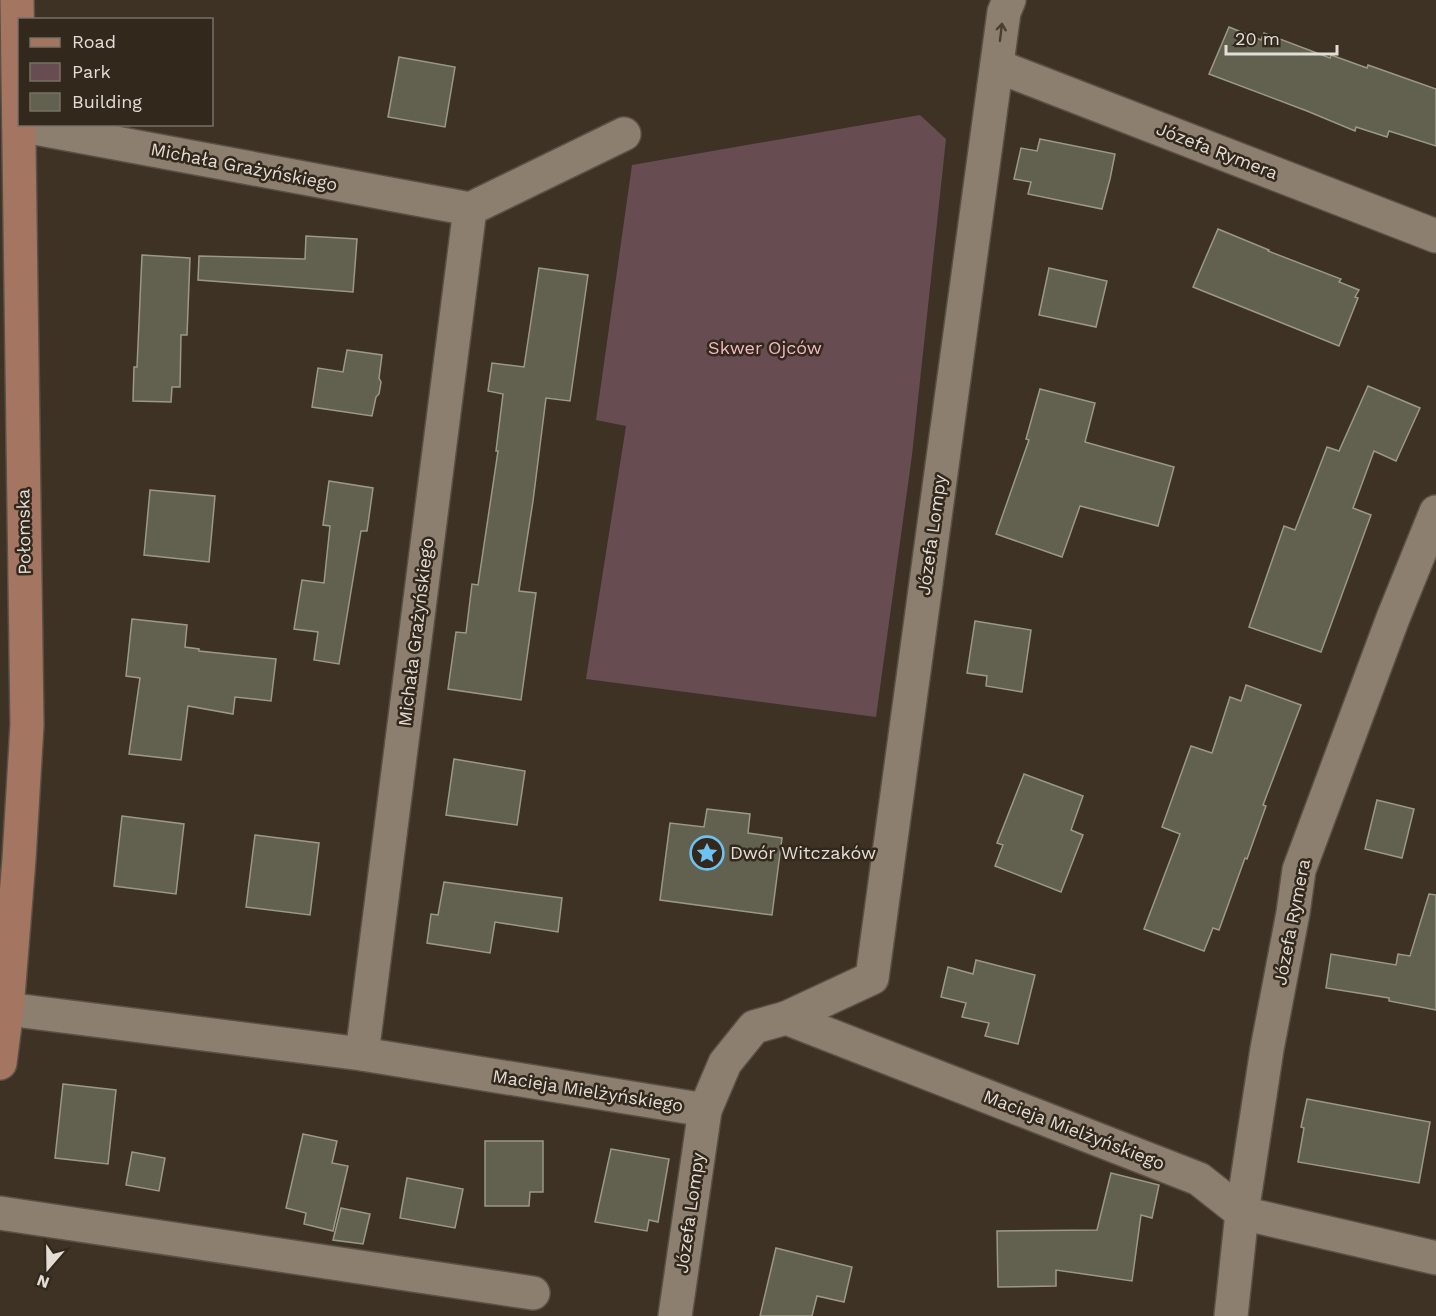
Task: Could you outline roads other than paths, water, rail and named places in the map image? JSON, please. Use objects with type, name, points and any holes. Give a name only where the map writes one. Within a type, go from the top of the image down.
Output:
[{"type":"street","name":"Połomska","points":[[17,0],[18,62]]},
{"type":"street","name":"Józefa Lompy","points":[[786,1018],[872,978],[1004,12],[1009,0]]},
{"type":"street","name":"Józefa Rymera","points":[[997,66],[1436,236]]},
{"type":"street","name":"Połomska","points":[[0,1063],[7,1010],[27,725],[19,126]]},
{"type":"street","name":"Michała Grażyńskiego","points":[[24,126],[470,209],[362,1054]]},
{"type":"street","points":[[470,209],[624,134]]},
{"type":"street","name":"Józefa Rymera","points":[[1231,1316],[1242,1213],[1267,1049],[1299,870],[1393,618],[1436,512]]},
{"type":"street","name":"Macieja Mielżyńskiego","points":[[7,1010],[362,1054],[705,1110],[725,1062],[754,1027],[786,1018],[1199,1179],[1242,1213],[1436,1258]]},
{"type":"street","name":"Józefa Lompy","points":[[675,1316],[705,1110]]},
{"type":"street","points":[[0,1213],[533,1293]]},
{"type":"place","name":"Dwór Witczaków","points":[[707,853]]},
{"type":"park label","name":"Skwer Ojców","points":[[765,348]]}]
